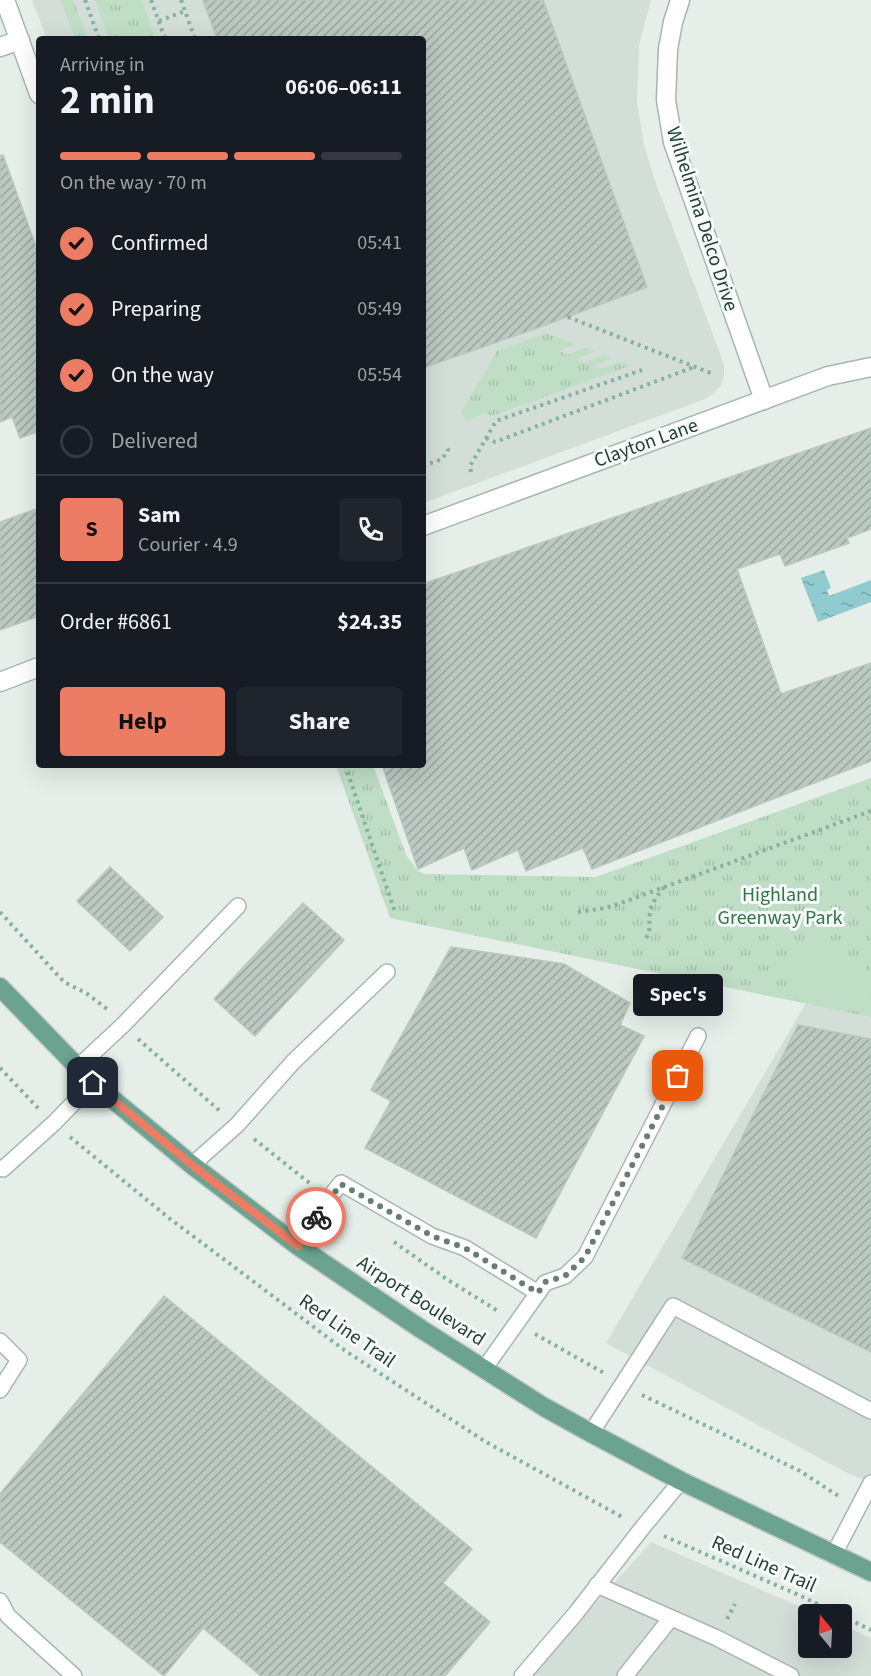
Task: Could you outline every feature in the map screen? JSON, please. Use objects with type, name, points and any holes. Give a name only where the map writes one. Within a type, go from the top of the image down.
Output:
[{"type":"main road","name":"Airport Boulevard","points":[[0,987],[93,1083],[192,1165],[298,1246],[421,1329],[544,1407],[591,1433],[681,1481],[871,1572]]},
{"type":"street","points":[[5,0],[36,85]]},
{"type":"street","name":"Wilhelmina Delco Drive","points":[[680,0],[670,40],[667,79],[666,100],[673,142],[764,400]]},
{"type":"street","points":[[0,47],[20,40]]},
{"type":"street","name":"Clayton Lane","points":[[426,525],[828,376],[871,367]]},
{"type":"street","points":[[0,682],[36,668]]},
{"type":"lane","points":[[78,1067],[123,1025],[238,906]]},
{"type":"lane","points":[[192,1165],[237,1125],[293,1062],[387,972]]},
{"type":"lane","points":[[484,1369],[545,1282],[565,1276],[585,1257],[698,1036]]},
{"type":"lane","points":[[0,1168],[3,1169],[93,1083]]},
{"type":"lane","points":[[298,1246],[329,1198],[341,1184],[432,1236],[465,1248],[538,1293]]},
{"type":"lane","points":[[591,1433],[673,1306],[871,1411]]},
{"type":"lane","points":[[0,1341],[19,1360],[0,1390]]},
{"type":"lane","points":[[522,1676],[576,1613],[681,1481]]},
{"type":"lane","points":[[834,1554],[871,1483]]},
{"type":"lane","points":[[597,1585],[717,1638],[772,1672],[791,1676]]},
{"type":"lane","points":[[0,1601],[8,1616],[74,1676]]},
{"type":"lane","points":[[624,1676],[671,1618]]},
{"type":"path","points":[[85,0],[98,36]]},
{"type":"path","points":[[152,0],[164,36]]},
{"type":"path","points":[[181,0],[194,36]]},
{"type":"path","points":[[159,21],[185,11]]},
{"type":"path","points":[[568,317],[713,374]]},
{"type":"path","points":[[486,438],[495,442],[694,367]]},
{"type":"path","points":[[471,472],[470,466],[496,421],[642,370]]},
{"type":"path","points":[[426,465],[442,459],[447,449]]},
{"type":"path","points":[[346,768],[395,912]]},
{"type":"path","points":[[578,912],[606,908],[871,811]]},
{"type":"path","points":[[646,938],[649,933],[651,907],[665,886]]},
{"type":"path","points":[[0,912],[64,982],[86,993],[110,1012]]},
{"type":"path","points":[[142,1043],[222,1113]]},
{"type":"path","points":[[0,1068],[38,1108]]},
{"type":"path","name":"Red Line Trail","points":[[70,1137],[169,1218],[346,1352],[486,1442],[626,1520]]},
{"type":"path","points":[[257,1141],[313,1186]]},
{"type":"path","points":[[448,1280],[504,1315]]},
{"type":"path","points":[[539,1336],[612,1377]]},
{"type":"path","points":[[647,1398],[800,1471],[858,1508]]},
{"type":"path","name":"Red Line Trail","points":[[678,1542],[817,1604]]},
{"type":"path","points":[[722,1628],[735,1604]]},
{"type":"path","name":"Red Line Trail","points":[[852,1621],[871,1630]]},
{"type":"shaded area","points":[[32,0],[651,0],[639,45],[637,102],[644,145],[654,178],[721,356],[724,366],[722,384],[705,399],[426,502],[426,36],[46,36]]},
{"type":"shaded area","points":[[806,1003],[871,1017],[871,1481],[851,1475],[606,1343]]},
{"type":"shaded area","points":[[651,1542],[798,1606],[798,1658],[852,1658],[852,1629],[871,1638],[871,1676],[530,1676]]},
{"type":"green space","points":[[61,0],[73,0],[87,36],[74,36]]},
{"type":"green space","points":[[95,0],[142,0],[155,36],[108,36]]},
{"type":"green space","points":[[546,333],[575,344],[559,351],[567,355],[585,348],[595,351],[577,359],[585,363],[604,355],[612,358],[594,366],[601,368],[620,362],[632,365],[492,416],[485,413],[465,421],[462,411],[497,351]]},
{"type":"green space","name":"Highland Greenway Park","points":[[337,768],[374,768],[406,855],[418,871],[424,874],[596,877],[871,778],[871,1017],[390,918]]},
{"type":"green space","points":[[833,943],[871,1000],[871,1014],[788,998],[791,980],[782,964],[815,948]]},
{"type":"water","points":[[824,570],[831,588],[827,590],[829,596],[871,580],[871,602],[818,622],[801,578]]},
{"type":"building","points":[[203,0],[543,0],[647,287],[426,367],[426,36],[216,36]]},
{"type":"building","points":[[3,155],[36,247],[36,432],[20,438],[12,417],[0,422],[0,156]]},
{"type":"building","points":[[871,428],[871,529],[847,538],[849,543],[785,566],[780,554],[737,569],[781,694],[871,663],[871,761],[592,869],[583,848],[526,871],[518,850],[472,870],[464,848],[418,869],[383,768],[426,768],[426,583]]},
{"type":"building","points":[[36,509],[36,617],[0,630],[0,522]]},
{"type":"building","points":[[110,867],[163,917],[130,951],[77,901]]},
{"type":"building","points":[[303,903],[344,940],[255,1036],[214,999]]},
{"type":"building","points":[[451,947],[564,964],[630,1003],[620,1025],[644,1036],[536,1238],[365,1148],[391,1101],[371,1090]]},
{"type":"building","points":[[798,1025],[871,1039],[871,1352],[682,1258]]},
{"type":"building","points":[[164,1296],[472,1549],[443,1583],[490,1622],[445,1676],[261,1676],[203,1628],[164,1676],[0,1542],[0,1494]]},
{"type":"way so far","points":[[316,1217],[341,1184],[432,1236],[465,1248],[538,1293],[545,1282],[565,1276],[585,1257],[678,1076]]},
{"type":"place","name":"Spec's","points":[[678,1076]]},
{"type":"route","points":[[93,1083],[192,1165],[298,1246],[316,1217]]}]
